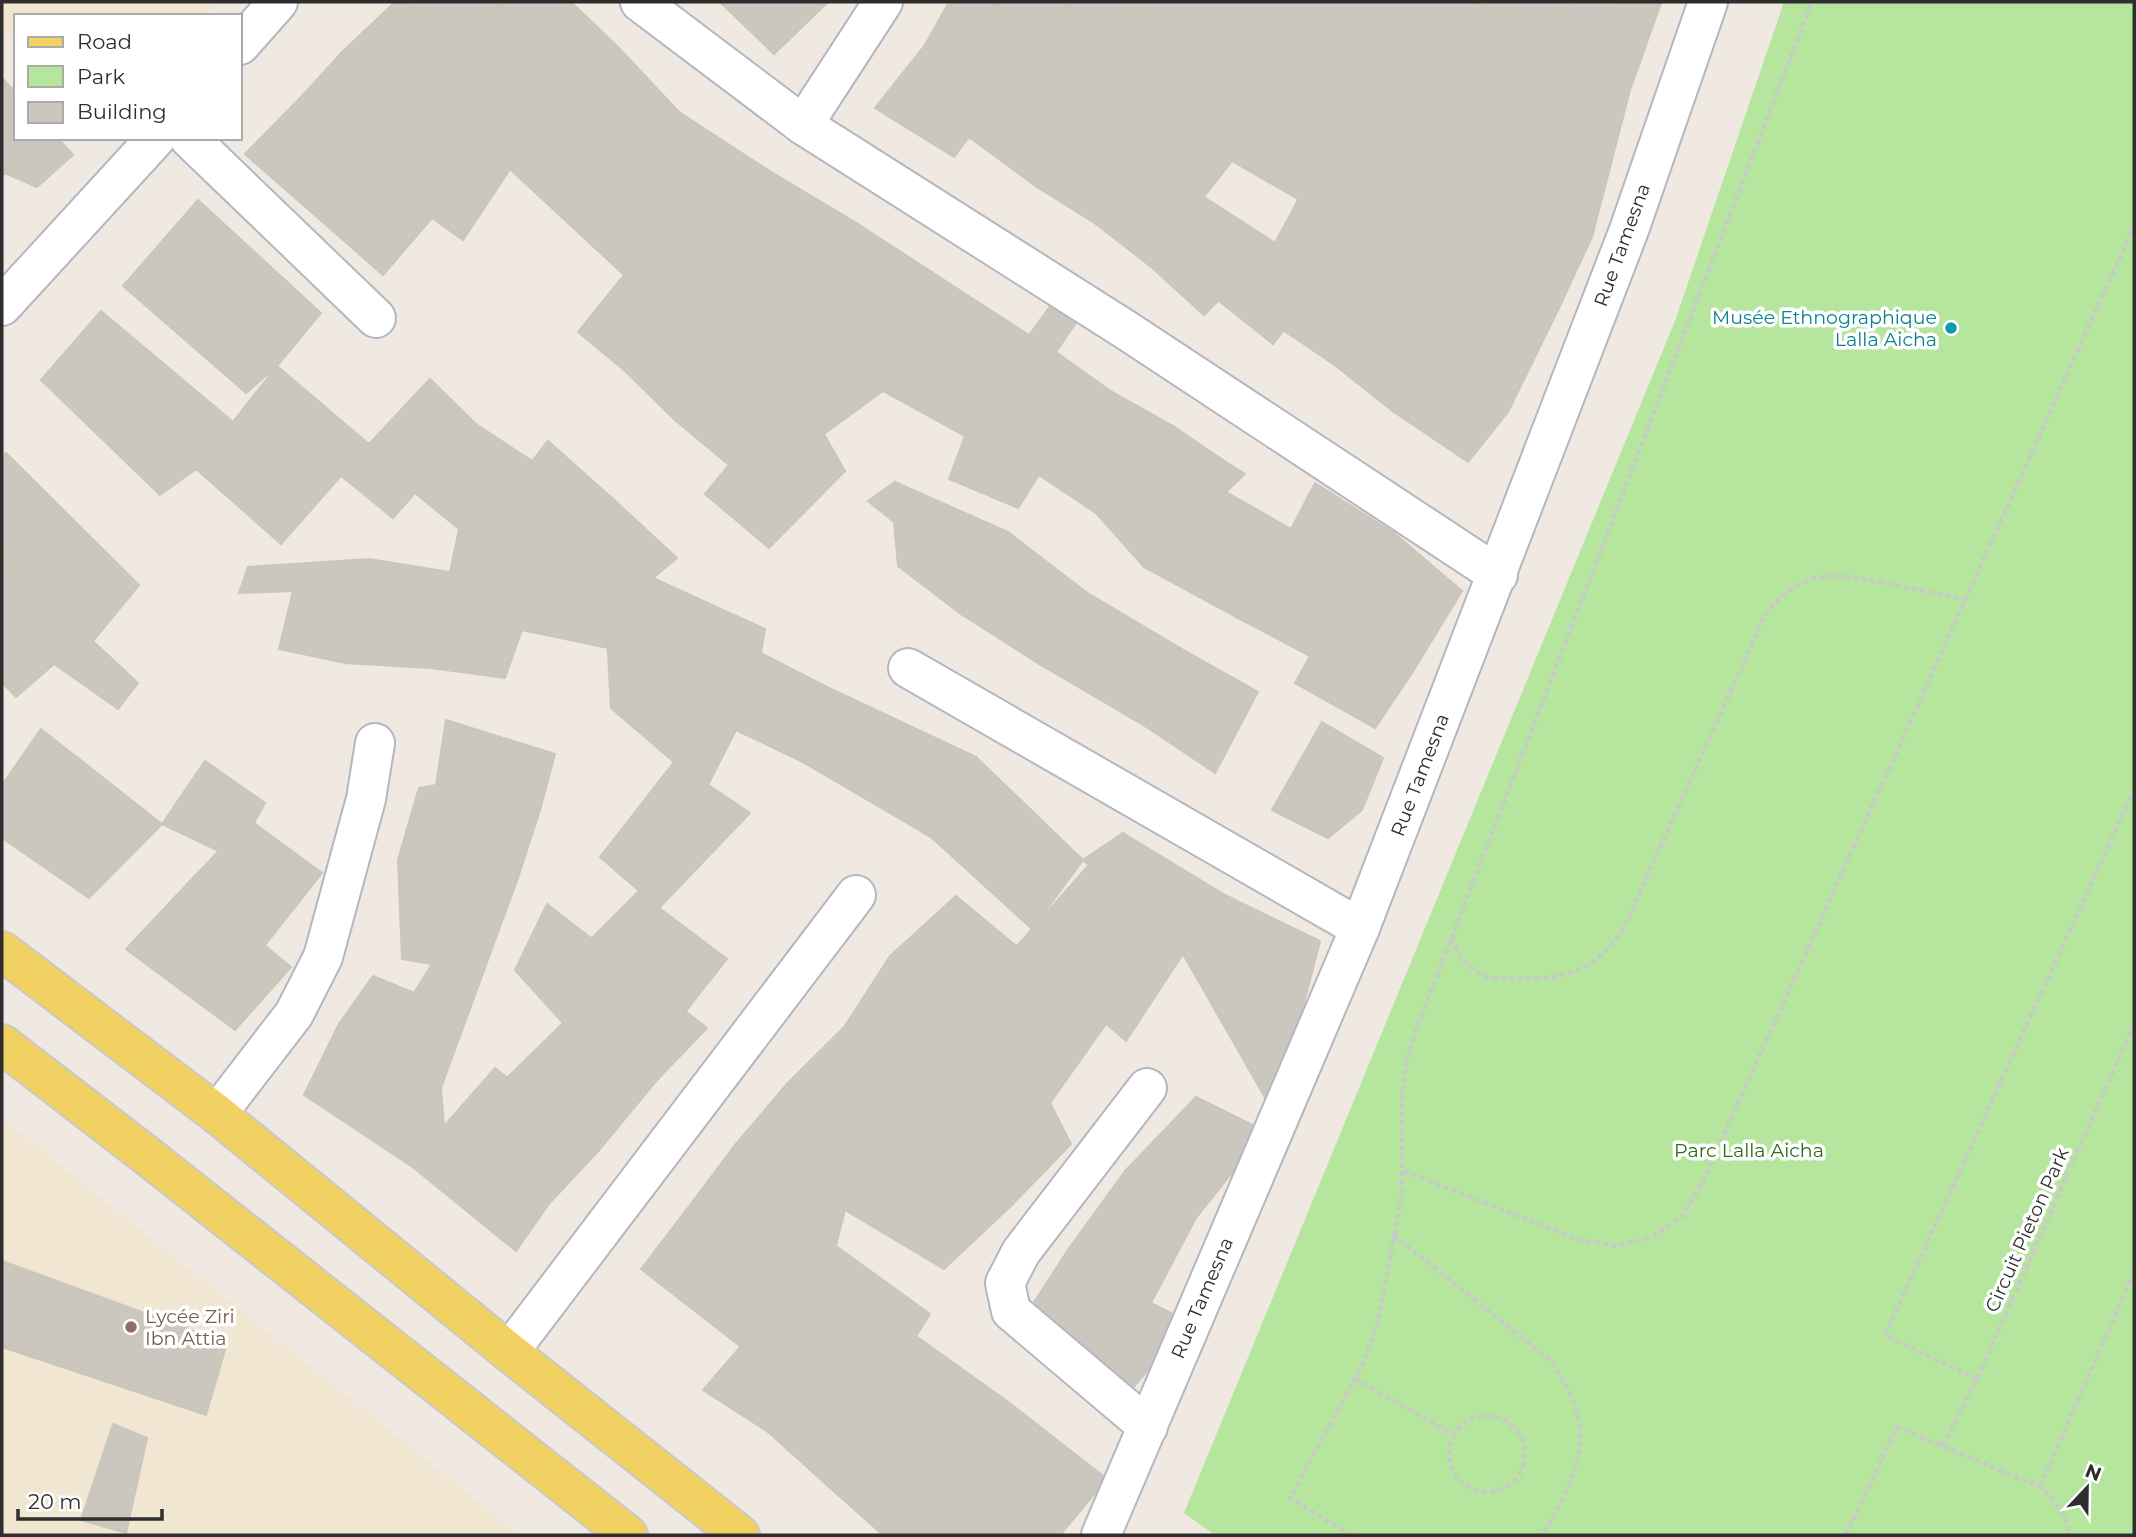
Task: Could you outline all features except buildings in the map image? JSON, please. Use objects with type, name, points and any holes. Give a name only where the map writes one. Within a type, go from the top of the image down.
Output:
[{"type":"main road","points":[[2,951],[217,1114],[509,1352],[740,1535]]},
{"type":"main road","points":[[2,1044],[628,1535]]},
{"type":"street","points":[[242,43],[278,2]]},
{"type":"street","points":[[640,2],[803,125],[1126,330],[1498,575]]},
{"type":"street","points":[[803,125],[883,2]]},
{"type":"street","name":"Rue Tamesna","points":[[1101,1535],[1360,928],[1629,230],[1707,2]]},
{"type":"street","points":[[2,306],[154,140]]},
{"type":"street","points":[[191,140],[376,318]]},
{"type":"street","points":[[908,668],[1360,928]]},
{"type":"street","points":[[217,1114],[294,1014],[323,957],[366,799],[375,743]]},
{"type":"street","points":[[509,1352],[856,895]]},
{"type":"street","points":[[1147,1088],[1021,1252],[1005,1283],[1011,1311],[1148,1427]]},
{"type":"path","points":[[1351,1535],[1290,1498],[1356,1379],[1378,1322],[1402,1192],[1404,1171],[1401,1128],[1406,1064],[1415,1033],[1812,2]]},
{"type":"path","points":[[1404,1171],[1580,1240],[1617,1246],[1653,1237],[1683,1215],[1702,1183],[2134,226]]},
{"type":"path","points":[[1451,938],[1465,962],[1473,970],[1492,979],[1547,979],[1572,973],[1594,962],[1614,945],[1765,615],[1779,597],[1797,584],[1818,576],[1841,574],[1966,599]]},
{"type":"path","points":[[1977,1379],[1885,1335],[2134,790]]},
{"type":"path","name":"Circuit Pieton Park","points":[[1943,1446],[1977,1379],[2134,1024]]},
{"type":"path","points":[[1393,1235],[1550,1360],[1565,1380],[1575,1404],[1580,1430],[1579,1456],[1573,1481],[1542,1535]]},
{"type":"path","points":[[2040,1487],[2134,1272]]},
{"type":"path","points":[[1356,1379],[1454,1435]]},
{"type":"path","points":[[1479,1417],[1495,1417],[1510,1423],[1520,1435],[1525,1450],[1524,1466],[1516,1480],[1502,1490],[1487,1493],[1471,1490],[1458,1480],[1450,1466],[1449,1450],[1454,1435],[1464,1423],[1479,1417]]},
{"type":"path","points":[[1846,1535],[1897,1427],[2040,1487],[2055,1500],[2065,1516],[2070,1535]]},
{"type":"shaded area","points":[[2,2],[216,2],[205,14],[14,14],[14,40],[2,30]]},
{"type":"shaded area","name":"Lycée Ziri Ibn Attia","points":[[2,1118],[520,1535],[2,1535]]},
{"type":"green space","name":"Parc Lalla Aicha","points":[[1784,2],[2134,2],[2134,1535],[1215,1535],[1184,1513],[1675,321]]},
{"type":"place","name":"Musée Ethnographique Lalla Aicha","points":[[1951,328]]},
{"type":"place","name":"Lycée Ziri Ibn Attia","points":[[131,1327]]}]
